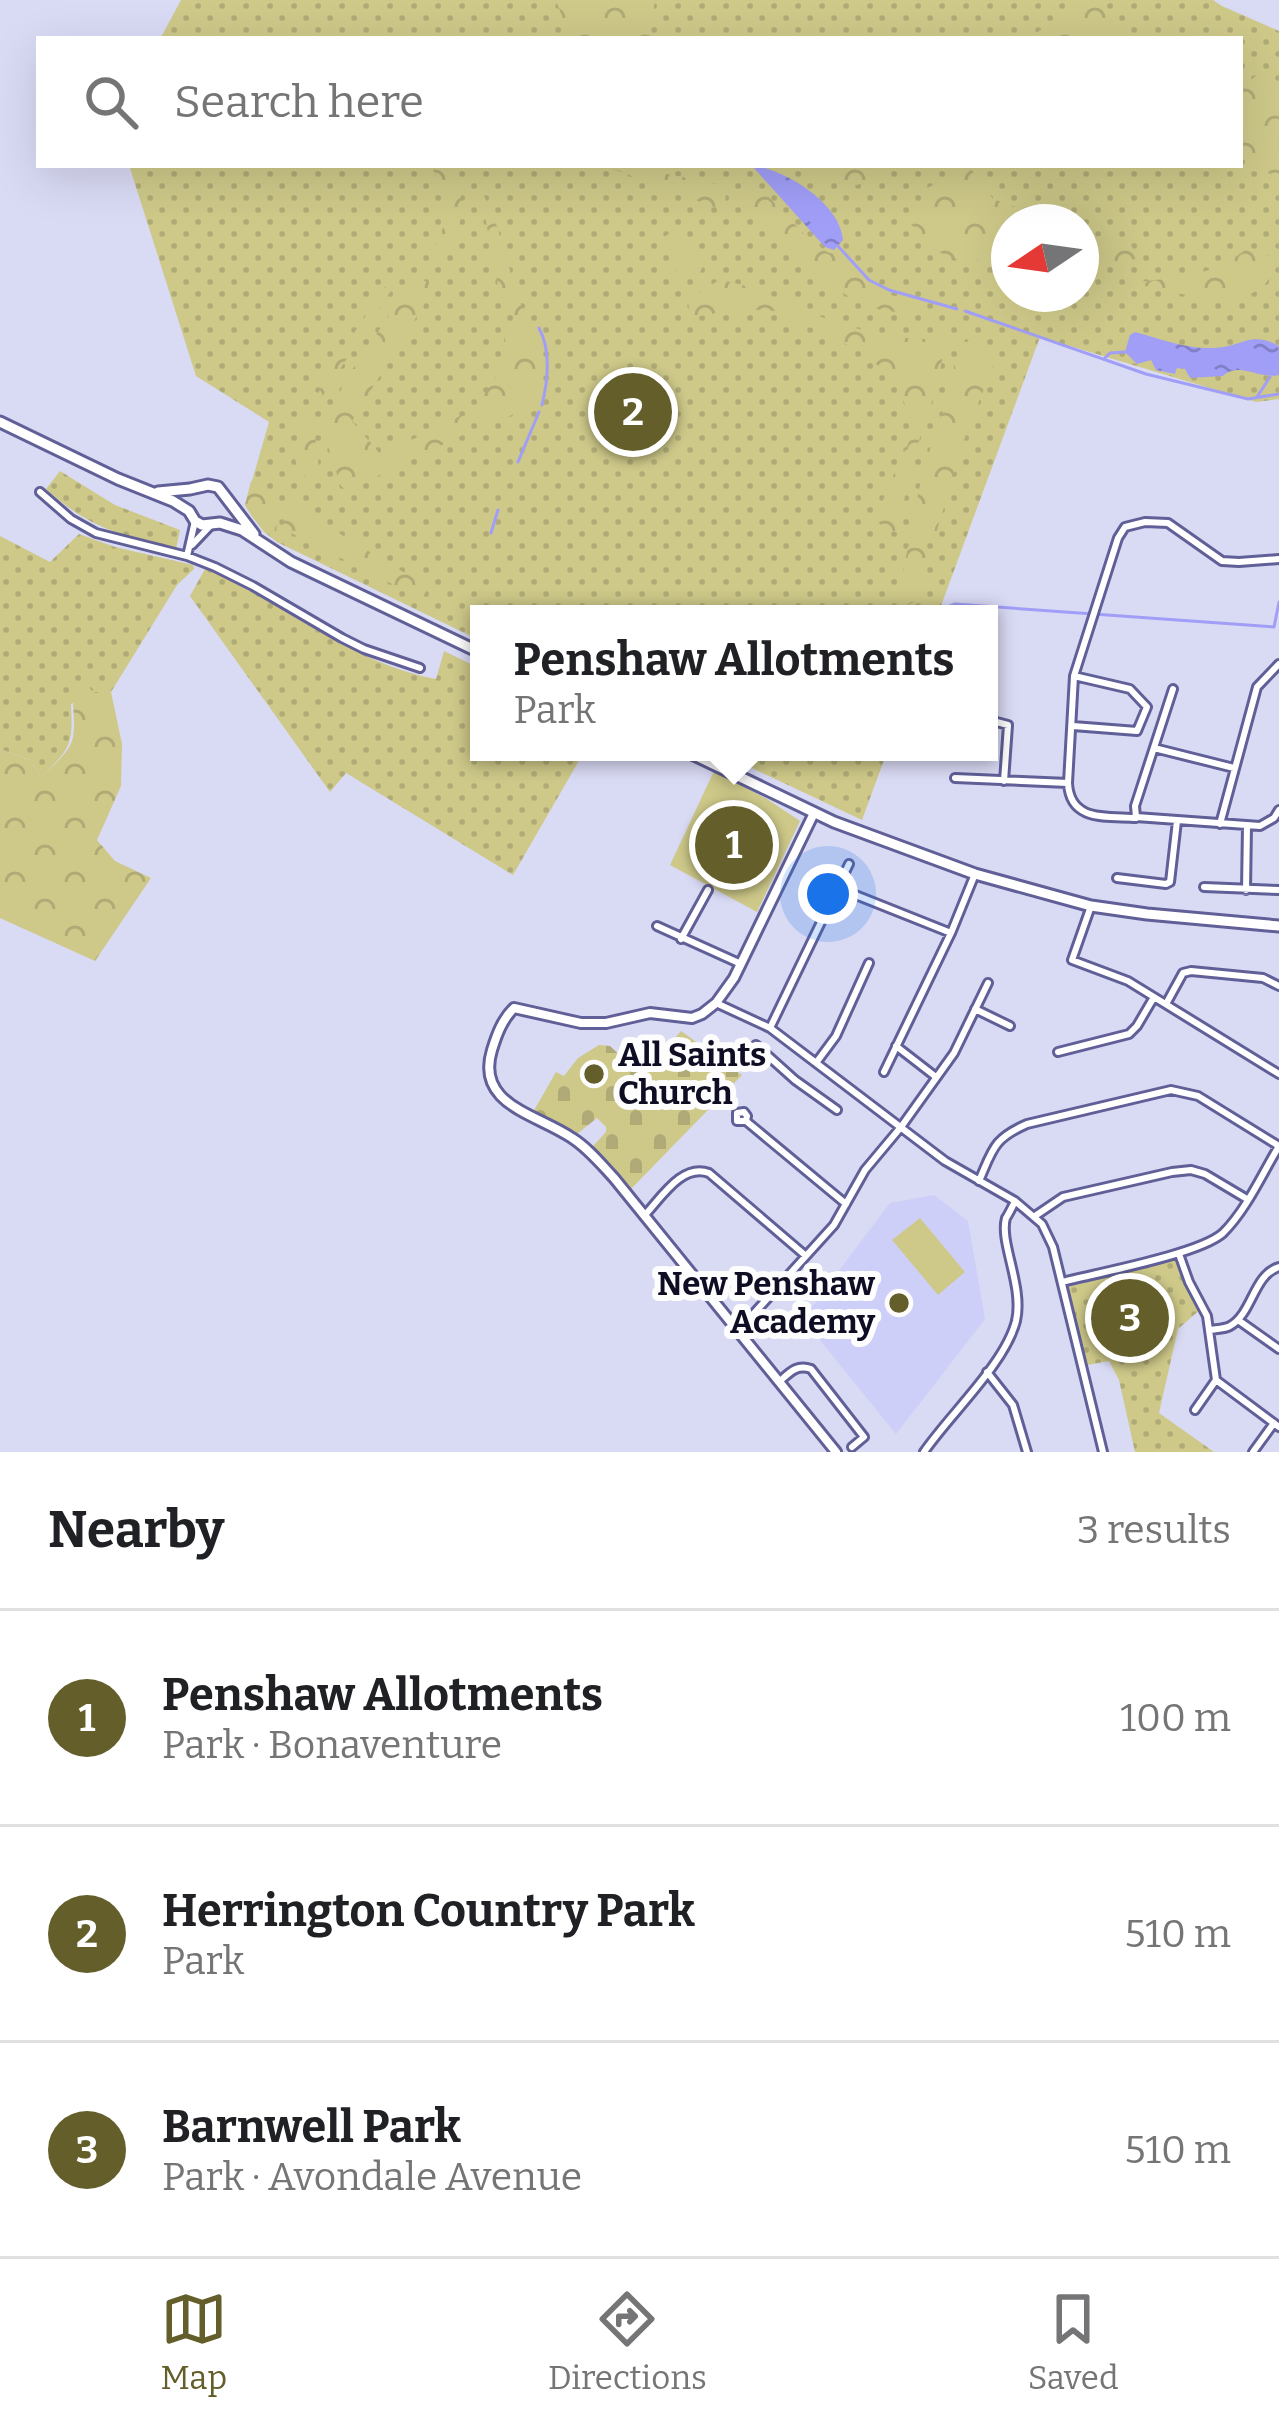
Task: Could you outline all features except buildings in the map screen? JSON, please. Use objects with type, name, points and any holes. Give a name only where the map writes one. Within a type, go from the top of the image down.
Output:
[{"type":"main road","points":[[0,422],[152,492],[192,516],[235,526],[291,562],[470,648]]},
{"type":"main road","points":[[152,492],[208,484],[218,487],[257,538]]},
{"type":"main road","points":[[192,516],[189,500],[199,487]]},
{"type":"main road","points":[[215,524],[227,514],[229,500]]},
{"type":"main road","points":[[707,761],[814,813],[975,874],[1091,906],[1279,926]]},
{"type":"street","points":[[40,492],[62,513],[96,533],[187,556],[235,576],[364,649],[420,668]]},
{"type":"street","points":[[187,556],[192,516]]},
{"type":"street","points":[[1279,559],[1222,561],[1168,523],[1125,527],[1074,676],[1067,789],[1073,806],[1088,814],[1260,826],[1279,810]]},
{"type":"street","points":[[191,547],[215,524]]},
{"type":"street","points":[[1220,824],[1257,687],[1279,664]]},
{"type":"street","points":[[1073,726],[1137,731],[1147,707],[1130,689],[1074,676]]},
{"type":"street","points":[[1138,818],[1135,806],[1173,689]]},
{"type":"street","points":[[998,722],[1008,725],[1004,781]]},
{"type":"street","points":[[1154,748],[1234,768]]},
{"type":"street","points":[[955,778],[1069,783]]},
{"type":"street","points":[[814,813],[741,964],[716,1003],[692,1018],[650,1013],[596,1024],[518,1008],[509,1012],[499,1029],[488,1068],[491,1084],[515,1108],[575,1139],[614,1178],[836,1452]]},
{"type":"street","points":[[1118,878],[1170,882],[1177,821]]},
{"type":"street","points":[[1246,890],[1247,826]]},
{"type":"street","points":[[770,1028],[849,864]]},
{"type":"street","points":[[884,1072],[975,874]]},
{"type":"street","points":[[1204,887],[1279,890]]},
{"type":"street","points":[[838,888],[951,933]]},
{"type":"street","points":[[681,939],[708,890]]},
{"type":"street","points":[[1091,906],[1072,960],[1128,982],[1279,1074]]},
{"type":"street","points":[[657,926],[741,964]]},
{"type":"street","points":[[813,1061],[836,1036],[869,963]]},
{"type":"street","points":[[1166,1004],[1184,973],[1190,971],[1263,978],[1279,986]]},
{"type":"street","points":[[739,1331],[834,1225],[866,1170],[954,1053],[988,983]]},
{"type":"street","points":[[1058,1052],[1129,1034],[1154,997]]},
{"type":"street","points":[[716,1003],[770,1028],[945,1161],[1035,1216],[1048,1234],[1062,1282],[1103,1452]]},
{"type":"street","points":[[975,1010],[1010,1026]]},
{"type":"street","points":[[756,1045],[837,1110]]},
{"type":"street","points":[[896,1046],[937,1077]]},
{"type":"street","points":[[979,1181],[998,1141],[1010,1132],[1171,1090],[1198,1096],[1279,1146],[1235,1218],[1216,1238],[1062,1282]]},
{"type":"street","points":[[746,1121],[846,1204]]},
{"type":"street","points":[[644,1216],[687,1172],[699,1169],[806,1256]]},
{"type":"street","points":[[1035,1216],[1063,1197],[1191,1170],[1247,1199]]},
{"type":"street","points":[[925,1452],[1009,1341],[1018,1307],[1005,1226],[1015,1202]]},
{"type":"street","points":[[1179,1252],[1210,1330],[1216,1380],[1276,1425],[1253,1452]]},
{"type":"street","points":[[1210,1330],[1226,1328],[1237,1319],[1268,1271],[1279,1267]]},
{"type":"street","points":[[1237,1319],[1279,1349]]},
{"type":"street","points":[[779,1382],[794,1369],[812,1370],[864,1437],[852,1448]]},
{"type":"street","points":[[987,1372],[1013,1405],[1027,1452]]},
{"type":"street","points":[[1195,1410],[1216,1380]]},
{"type":"shaded area","name":"New Penshaw Academy","points":[[934,1195],[968,1221],[985,1319],[896,1434],[802,1318],[890,1203]]},
{"type":"green space","points":[[181,0],[1213,0],[1279,31],[1279,399],[1256,402],[1040,337],[941,605],[470,605],[470,636],[263,531],[245,505],[269,422],[196,376],[130,168],[1243,168],[1243,36],[162,36]]},
{"type":"green space","points":[[556,0],[655,0],[653,36],[569,36]]},
{"type":"green space","points":[[1075,0],[1101,0],[1116,36],[1032,36],[1062,16]]},
{"type":"green space","points":[[1258,74],[1279,90],[1279,181],[1243,153],[1243,86]]},
{"type":"green space","points":[[432,168],[451,168],[462,205],[442,266],[430,257],[446,212],[443,191]]},
{"type":"green space","points":[[646,168],[726,186],[725,211],[613,169]]},
{"type":"green space","points":[[797,168],[887,168],[865,183],[830,181]]},
{"type":"green space","points":[[950,168],[970,168],[993,199],[1007,204],[991,204],[991,259],[952,258],[919,234],[909,221],[927,188],[944,180]]},
{"type":"green space","points":[[760,188],[805,235],[839,256],[875,290],[927,306],[925,314],[868,306],[830,283],[746,199],[745,190]]},
{"type":"green space","points":[[480,189],[495,220],[527,319],[503,313]]},
{"type":"green space","points":[[676,229],[688,238],[703,265],[700,273],[675,283],[676,271],[663,240]]},
{"type":"green space","points":[[1107,234],[1130,244],[1140,258],[1099,267],[1099,236]]},
{"type":"green space","points":[[1249,247],[1278,261],[1270,279],[1242,296],[1204,298],[1132,283],[1207,271]]},
{"type":"green space","points":[[403,260],[409,263],[314,409],[313,402],[348,342]]},
{"type":"green space","points":[[416,276],[435,287],[352,421],[381,455],[464,414],[471,431],[347,491],[341,486],[324,434],[333,405]]},
{"type":"green space","points":[[719,280],[859,329],[947,338],[897,533],[875,521],[909,442],[909,415],[897,383],[864,353],[776,311],[738,309],[690,318],[688,300]]},
{"type":"green space","points":[[505,323],[533,327],[543,363],[541,401],[480,430],[474,410],[503,366]]},
{"type":"green space","points":[[961,339],[1000,348],[965,437],[934,540],[909,536],[924,467]]},
{"type":"green space","points":[[308,417],[318,455],[318,477],[313,480],[299,469],[295,452]]},
{"type":"green space","points":[[60,471],[115,505],[180,530],[176,549],[122,534],[77,513],[46,489]]},
{"type":"green space","points":[[251,481],[278,497],[276,533],[271,537],[245,505]]},
{"type":"green space","points":[[289,503],[428,587],[422,599],[285,530]]},
{"type":"green space","points":[[79,534],[194,569],[177,585],[111,692],[93,692],[71,704],[68,745],[41,777],[30,760],[0,749],[0,536],[50,562]]},
{"type":"green space","points":[[908,546],[932,551],[916,601],[897,605]]},
{"type":"green space","points":[[205,569],[346,646],[405,671],[436,679],[444,651],[470,664],[470,761],[579,761],[513,875],[346,773],[330,792],[190,596]]},
{"type":"green space","points":[[74,686],[111,692],[122,744],[121,786],[97,840],[115,861],[151,878],[95,961],[0,918],[0,749],[30,760],[41,777],[71,743]]},
{"type":"green space","points":[[737,761],[884,761],[862,820]]},
{"type":"green space","points":[[714,771],[800,821],[757,912],[670,865]]},
{"type":"green space","points":[[681,1031],[742,1075],[630,1190],[600,1160],[593,1146],[606,1132],[597,1118],[577,1134],[533,1112],[556,1072],[564,1076],[578,1058],[599,1045],[610,1046],[642,1076]]},
{"type":"green space","points":[[920,1218],[965,1272],[938,1295],[892,1240]]},
{"type":"green space","points":[[1179,1252],[1202,1308],[1178,1329],[1159,1413],[1214,1452],[1135,1452],[1119,1380],[1109,1361],[1082,1366],[1062,1282]]},
{"type":"water","points":[[754,168],[783,175],[823,202],[843,240],[834,250],[825,247]]},
{"type":"water","points":[[1135,332],[1203,348],[1269,341],[1279,346],[1279,375],[1236,370],[1223,376],[1190,378],[1185,369],[1177,368],[1175,374],[1156,370],[1151,360],[1137,364],[1125,352]]},
{"type":"waterway","points":[[837,245],[869,280],[957,309]]},
{"type":"waterway","points":[[965,311],[1146,374],[1248,399],[1279,394]]},
{"type":"waterway","points":[[539,328],[547,365],[542,405]]},
{"type":"waterway","points":[[1105,358],[1125,352]]},
{"type":"waterway","points":[[1257,397],[1270,377]]},
{"type":"waterway","points":[[518,462],[539,412]]},
{"type":"waterway","points":[[491,533],[498,510]]},
{"type":"waterway","points":[[998,607],[1274,627],[1279,602]]},
{"type":"waterway","points":[[953,605],[969,605]]},
{"type":"place","name":"Herrington Country Park","points":[[633,412]]},
{"type":"place","name":"Penshaw Allotments","points":[[734,845]]},
{"type":"place","name":"All Saints Church","points":[[594,1074]]},
{"type":"place","name":"New Penshaw Academy","points":[[899,1303]]},
{"type":"place","name":"Barnwell Park","points":[[1130,1318]]}]
